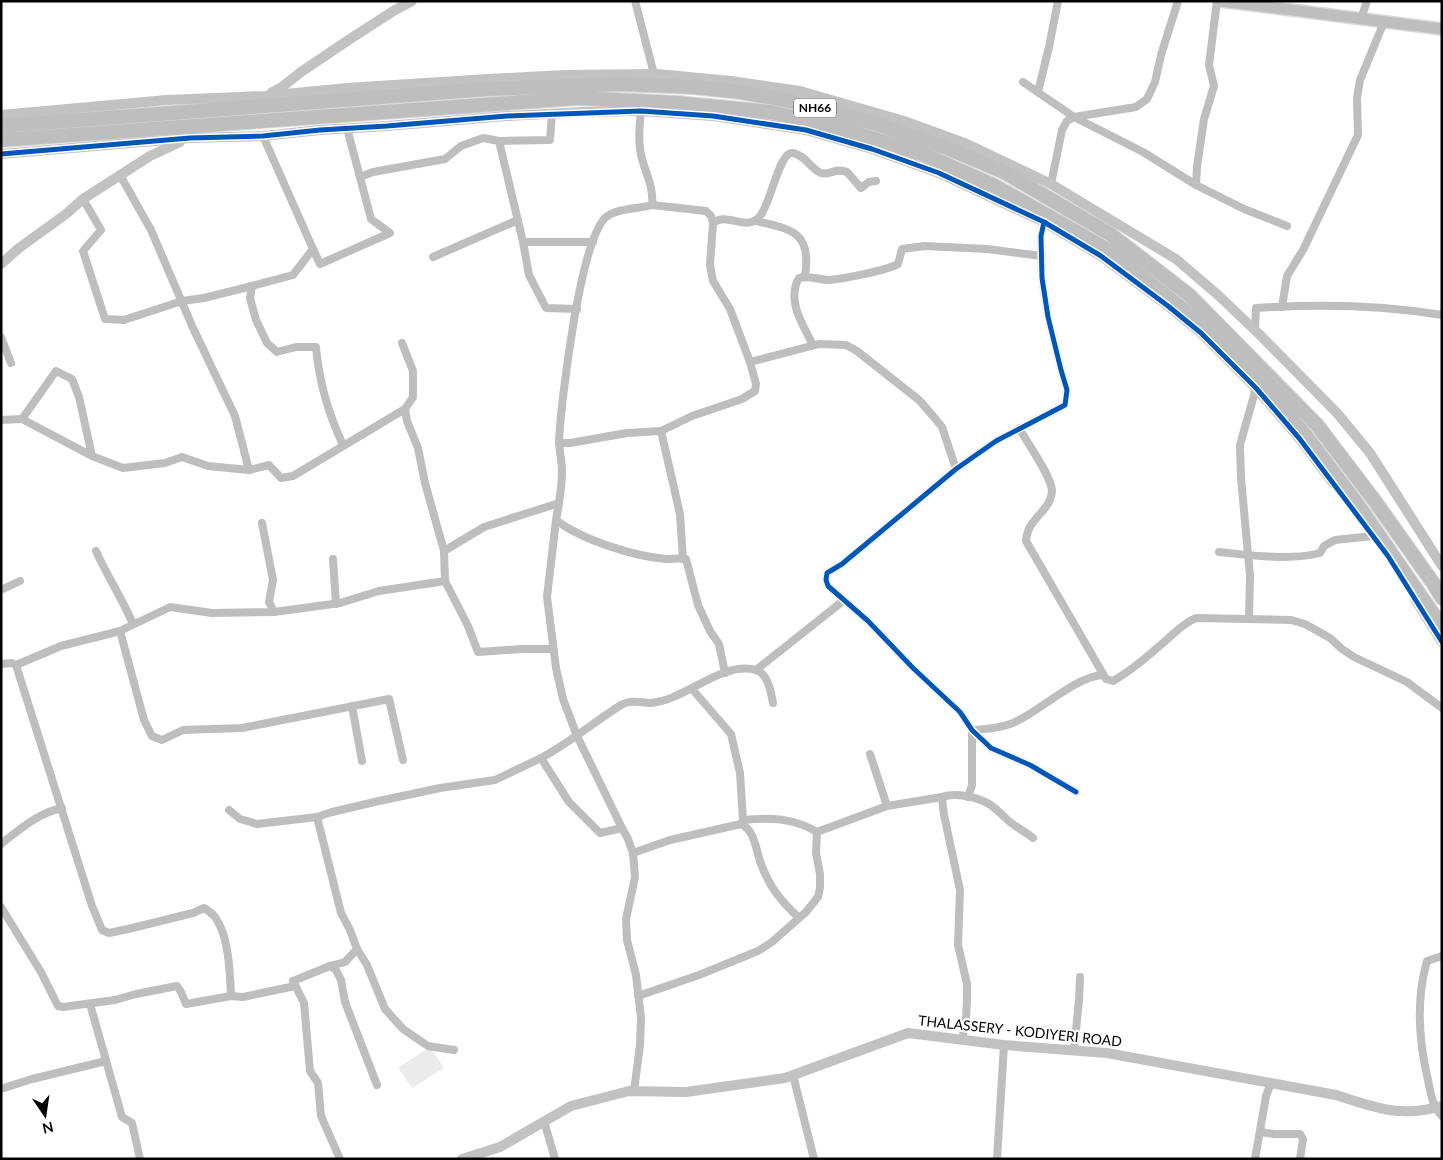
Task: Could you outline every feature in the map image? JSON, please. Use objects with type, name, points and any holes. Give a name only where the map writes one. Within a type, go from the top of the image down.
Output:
[{"type":"highway","name":"NH66","points":[[1,126],[488,89],[619,84],[693,86],[740,92],[790,101],[876,124],[947,148],[1004,172],[1110,234],[1189,295],[1318,425],[1374,500],[1442,598]]},
{"type":"highway","name":"NH66","points":[[1,140],[578,98],[677,103],[771,112],[833,126],[923,154],[995,186],[1110,251],[1179,306],[1238,357],[1303,432],[1358,505],[1442,627]]},
{"type":"main road","points":[[1219,1],[1253,3],[1442,29]]},
{"type":"street","points":[[265,96],[282,87],[350,38],[412,1]]},
{"type":"street","points":[[636,1],[654,74]]},
{"type":"street","points":[[1038,92],[1050,47],[1058,1]]},
{"type":"street","points":[[1051,184],[1062,130],[1067,121],[1074,117],[1136,107],[1146,99],[1154,82],[1178,1]]},
{"type":"street","points":[[1196,185],[1204,119],[1214,86],[1209,65],[1219,1]]},
{"type":"street","points":[[1361,19],[1367,1]]},
{"type":"street","points":[[1282,307],[1287,276],[1303,250],[1358,135],[1357,98],[1360,80],[1384,22]]},
{"type":"street","points":[[1,115],[167,100],[265,96],[347,88],[488,79],[564,75],[654,74],[731,81],[800,91],[904,120],[967,144],[1051,184],[1176,260],[1255,329],[1337,413],[1370,452],[1442,566]]},
{"type":"street","points":[[1023,82],[1074,117],[1143,152],[1196,185],[1244,209],[1287,226]]},
{"type":"street","points":[[641,111],[638,132],[641,155],[650,184],[652,205]]},
{"type":"street","points":[[1,154],[190,138],[263,136],[347,128],[552,114],[641,111],[713,116],[806,130],[872,150],[939,174],[1044,222],[1101,256],[1201,333],[1256,388],[1299,438],[1388,556],[1442,642]]},
{"type":"street","points":[[360,177],[373,172],[446,159],[461,146],[483,138],[499,141],[550,140],[552,114]]},
{"type":"street","points":[[263,136],[320,264],[390,233],[370,219],[347,128]]},
{"type":"street","points":[[1,264],[83,199],[150,156],[190,138]]},
{"type":"street","points":[[499,141],[529,275],[546,308],[577,309]]},
{"type":"street","points":[[756,221],[773,189],[782,160],[788,153],[793,152],[822,173],[836,170],[847,172],[861,188],[869,182],[876,181]]},
{"type":"street","points":[[120,175],[151,230],[193,328],[235,416],[249,470]]},
{"type":"street","points":[[83,199],[101,230],[83,251],[104,319],[124,320],[182,301],[204,298],[293,275],[313,249]]},
{"type":"street","points":[[559,443],[570,443],[627,433],[661,431],[692,416],[750,395],[756,391],[750,362],[730,309],[712,281],[710,265],[713,223],[706,211],[652,205],[622,210],[606,218],[590,250],[577,309],[569,349],[559,443],[562,469],[547,597],[553,649],[563,699],[576,736],[628,839],[633,853],[635,877],[626,919],[641,1018],[640,1045],[634,1091]]},
{"type":"street","points":[[713,223],[717,219],[744,223],[756,221],[789,230],[799,236],[804,244],[808,259],[805,276]]},
{"type":"street","points":[[433,257],[518,220]]},
{"type":"street","points":[[1044,222],[1042,278],[1048,317],[1067,390],[1065,405],[996,441],[956,469],[842,564],[827,574],[826,580],[828,586],[843,601],[868,621],[913,668],[960,712],[972,730],[991,748],[1030,765],[1076,792]]},
{"type":"street","points":[[523,242],[593,242]]},
{"type":"street","points":[[813,345],[793,299],[794,285],[798,278],[805,276],[814,279],[830,280],[885,270],[898,264],[902,249],[925,246],[987,249],[1042,256]]},
{"type":"street","points":[[252,286],[250,298],[256,320],[267,343],[277,352],[296,347],[316,347],[321,386],[333,423],[343,445]]},
{"type":"street","points":[[1255,329],[1256,308],[1335,306],[1413,310],[1442,315]]},
{"type":"street","points":[[1,337],[11,363]]},
{"type":"street","points":[[1,420],[22,419],[92,456],[124,468],[166,463],[182,457],[208,466],[249,470],[269,465],[281,478],[293,476],[405,409],[414,397],[413,371],[402,343]]},
{"type":"street","points":[[750,362],[813,345],[846,345],[857,351],[919,400],[942,428],[956,469]]},
{"type":"street","points":[[22,419],[56,371],[72,379],[79,398],[92,456]]},
{"type":"street","points":[[1250,619],[1248,555],[1240,478],[1240,445],[1256,388]]},
{"type":"street","points":[[405,409],[407,421],[418,448],[425,483],[444,551],[445,581],[468,626],[478,652],[521,648],[553,649]]},
{"type":"street","points":[[1019,428],[1049,481],[1052,491],[1052,497],[1045,508],[1032,521],[1027,531],[1026,541],[1106,679],[1113,681],[1146,658],[1185,622],[1196,618],[1290,620],[1305,624],[1330,638],[1354,657],[1407,682],[1442,708]]},
{"type":"street","points":[[661,431],[680,514],[683,559]]},
{"type":"street","points":[[444,551],[484,527],[559,503]]},
{"type":"street","points":[[556,520],[580,535],[612,546],[658,557],[683,559],[687,562],[698,606],[710,631],[719,644],[725,673]]},
{"type":"street","points":[[262,523],[273,580],[269,602],[274,612]]},
{"type":"street","points":[[1219,552],[1307,557],[1320,554],[1324,546],[1335,540],[1372,536]]},
{"type":"street","points":[[96,551],[105,573],[126,607],[133,624]]},
{"type":"street","points":[[333,558],[336,604]]},
{"type":"street","points":[[1,590],[20,581]]},
{"type":"street","points":[[1,664],[12,663],[16,665],[61,646],[120,631],[170,607],[212,613],[274,612],[336,604],[379,591],[445,581]]},
{"type":"street","points":[[756,670],[843,601]]},
{"type":"street","points":[[120,631],[144,720],[152,736],[162,740],[183,730],[242,728],[389,699],[404,760]]},
{"type":"street","points":[[16,665],[92,906],[102,930],[109,933],[128,929],[193,913],[204,908],[213,914],[219,923],[225,945],[231,996]]},
{"type":"street","points":[[229,810],[240,819],[257,824],[317,817],[440,788],[494,780],[560,748],[622,705],[634,701],[653,703],[671,698],[732,670],[756,670],[763,675],[769,686],[773,702]]},
{"type":"street","points":[[972,730],[992,728],[1016,722],[1094,675],[1103,675]]},
{"type":"street","points":[[692,689],[730,734],[740,772],[742,822],[751,832],[760,864],[776,895],[798,918]]},
{"type":"street","points":[[352,706],[362,761]]},
{"type":"street","points":[[968,797],[972,785],[972,730]]},
{"type":"street","points":[[870,754],[887,806]]},
{"type":"street","points":[[541,758],[569,802],[600,833],[622,828]]},
{"type":"street","points":[[633,853],[670,840],[760,818],[795,822],[818,832],[887,806],[953,796],[968,797],[989,804],[1033,838]]},
{"type":"street","points":[[942,797],[960,890],[958,945],[967,984],[966,1020],[962,1040]]},
{"type":"street","points":[[1,844],[37,817],[62,808]]},
{"type":"street","points":[[317,817],[341,914],[350,930],[357,949],[367,965],[385,1009],[403,1029],[428,1046],[454,1050]]},
{"type":"street","points":[[638,996],[699,975],[758,951],[772,942],[818,897],[820,874],[816,854],[818,832]]},
{"type":"street","points":[[1,906],[41,972],[58,1006],[90,1004],[177,986],[182,992],[186,1004],[231,996],[243,997],[295,986]]},
{"type":"street","points":[[340,1159],[321,1116],[318,1083],[310,1071],[304,1003],[293,981],[345,962],[357,949]]},
{"type":"street","points":[[1442,956],[1428,961],[1422,988],[1422,1056],[1442,1116]]},
{"type":"street","points":[[330,966],[336,970],[341,980],[345,1002],[377,1085]]},
{"type":"street","points":[[1074,1050],[1080,977]]},
{"type":"street","points":[[90,1004],[122,1117],[132,1123],[140,1159]]},
{"type":"street","name":"THALASSERY - KODIYERI ROAD","points":[[462,1159],[500,1147],[571,1106],[582,1102],[634,1091],[686,1092],[785,1078],[908,1033],[1004,1045],[1108,1053],[1336,1095],[1369,1106],[1404,1112],[1417,1112],[1438,1107]]},
{"type":"street","points":[[997,1159],[1004,1045]]},
{"type":"street","points":[[1,1089],[32,1079],[106,1061]]},
{"type":"street","points":[[792,1075],[814,1159]]},
{"type":"street","points":[[1255,1159],[1266,1096],[1271,1083]]},
{"type":"street","points":[[544,1121],[555,1159]]},
{"type":"street","points":[[1260,1132],[1300,1134],[1303,1139],[1300,1159]]},
{"type":"shaded area","points":[[430,1047],[444,1068],[412,1088],[398,1068]]},
{"type":"cycle path","points":[[1,154],[190,138],[263,136],[507,116],[641,111],[713,116],[806,130],[872,149],[939,173],[1044,222],[1101,256],[1201,333],[1256,388],[1299,438],[1388,556],[1442,642]]},
{"type":"cycle path","points":[[1044,222],[1041,236],[1042,278],[1048,317],[1067,390],[1065,405],[996,441],[956,469],[842,564],[827,573],[826,580],[828,586],[868,621],[913,668],[960,712],[972,730],[991,748],[1030,765],[1076,792]]}]
